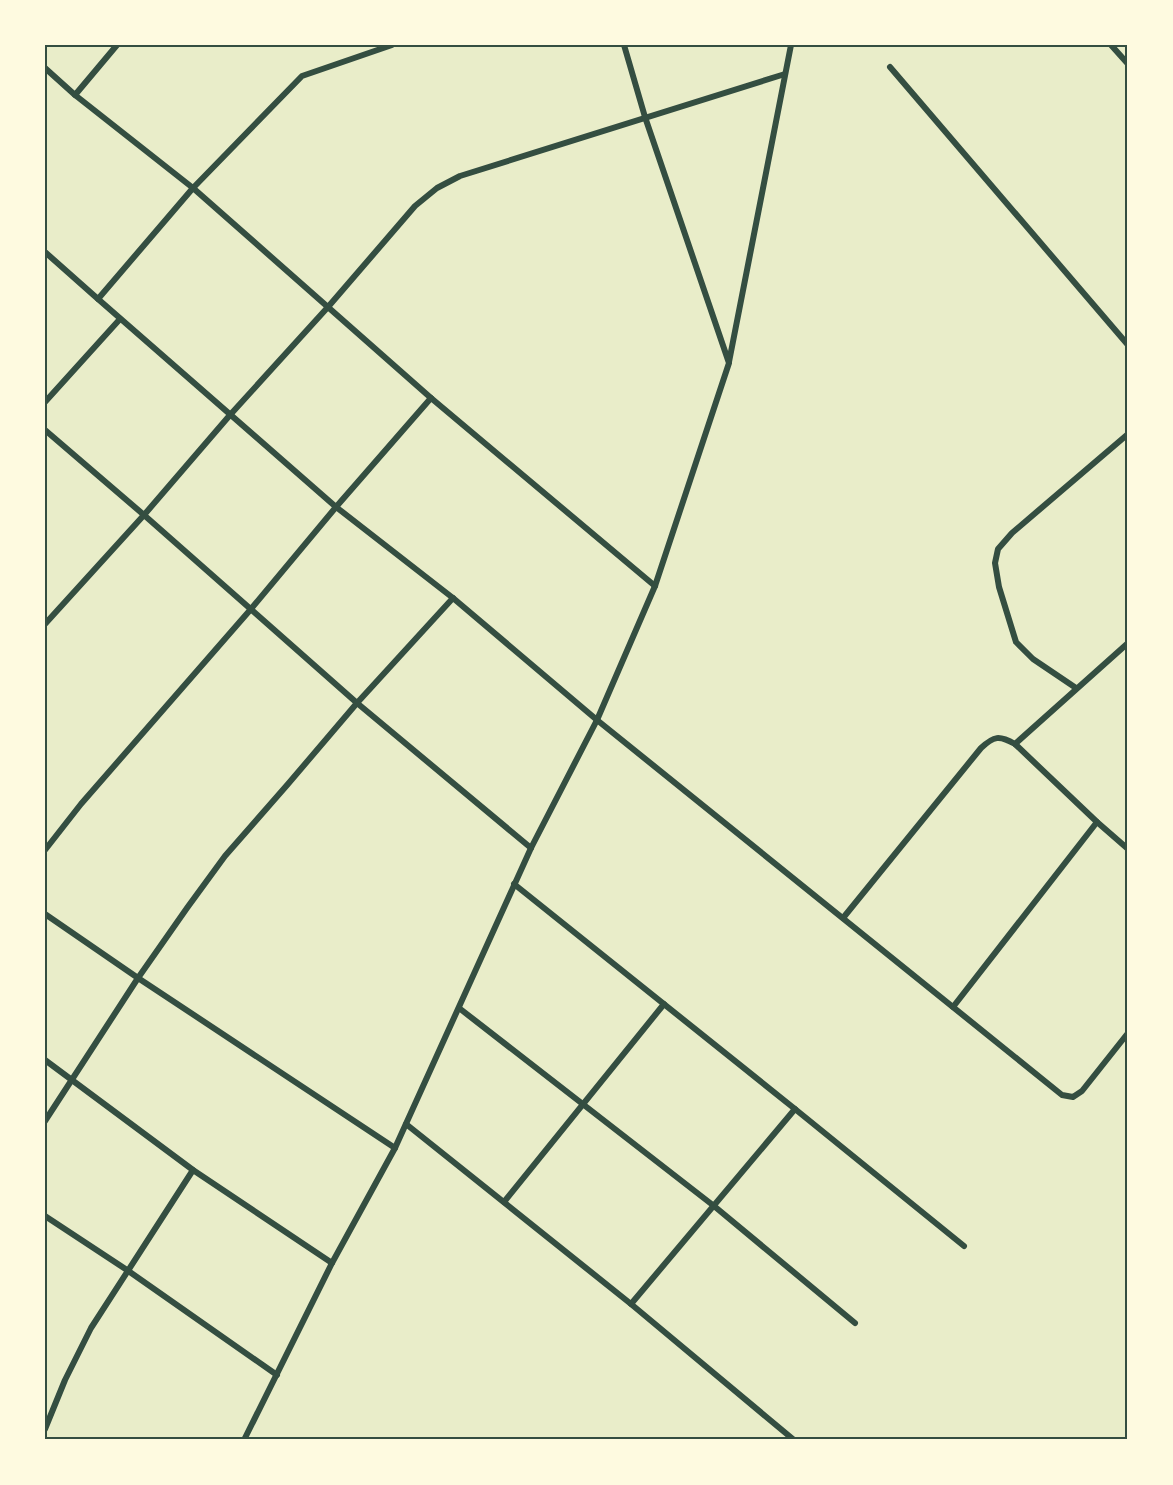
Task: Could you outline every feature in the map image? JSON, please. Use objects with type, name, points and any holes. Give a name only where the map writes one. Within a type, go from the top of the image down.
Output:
[{"type":"street","points":[[75,94],[117,45]]},
{"type":"street","points":[[98,299],[193,188],[302,76],[392,45]]},
{"type":"street","points":[[624,45],[645,117],[729,363]]},
{"type":"street","points":[[244,1440],[332,1263],[395,1148],[514,884],[597,720],[655,586],[729,363],[791,45]]},
{"type":"street","points":[[1112,45],[1128,64]]},
{"type":"street","points":[[890,67],[1128,345]]},
{"type":"street","points":[[45,68],[193,188],[431,398],[655,586]]},
{"type":"street","points":[[45,624],[144,515],[415,206],[437,188],[459,176],[785,74]]},
{"type":"street","points":[[45,252],[336,507],[453,598],[597,720],[1062,1095],[1073,1097],[1082,1091],[1128,1033]]},
{"type":"street","points":[[45,402],[120,319]]},
{"type":"street","points":[[45,850],[81,804],[431,398]]},
{"type":"street","points":[[45,430],[357,703],[531,849]]},
{"type":"street","points":[[1076,688],[1033,659],[1016,642],[999,586],[995,563],[998,549],[1012,533],[1128,434]]},
{"type":"street","points":[[45,1121],[138,978],[225,856],[357,703],[453,598]]},
{"type":"street","points":[[1015,744],[1128,644]]},
{"type":"street","points":[[843,918],[981,748],[992,739],[1003,737],[1015,744],[1128,849]]},
{"type":"street","points":[[953,1007],[1097,822]]},
{"type":"street","points":[[514,884],[964,1246]]},
{"type":"street","points":[[45,914],[395,1148]]},
{"type":"street","points":[[504,1202],[664,1004]]},
{"type":"street","points":[[459,1008],[714,1206],[855,1323]]},
{"type":"street","points":[[45,1060],[193,1170],[332,1263]]},
{"type":"street","points":[[631,1304],[795,1109]]},
{"type":"street","points":[[406,1124],[631,1304],[794,1440]]},
{"type":"street","points":[[45,1429],[65,1380],[91,1328],[193,1170]]},
{"type":"street","points":[[45,1216],[277,1374]]}]
